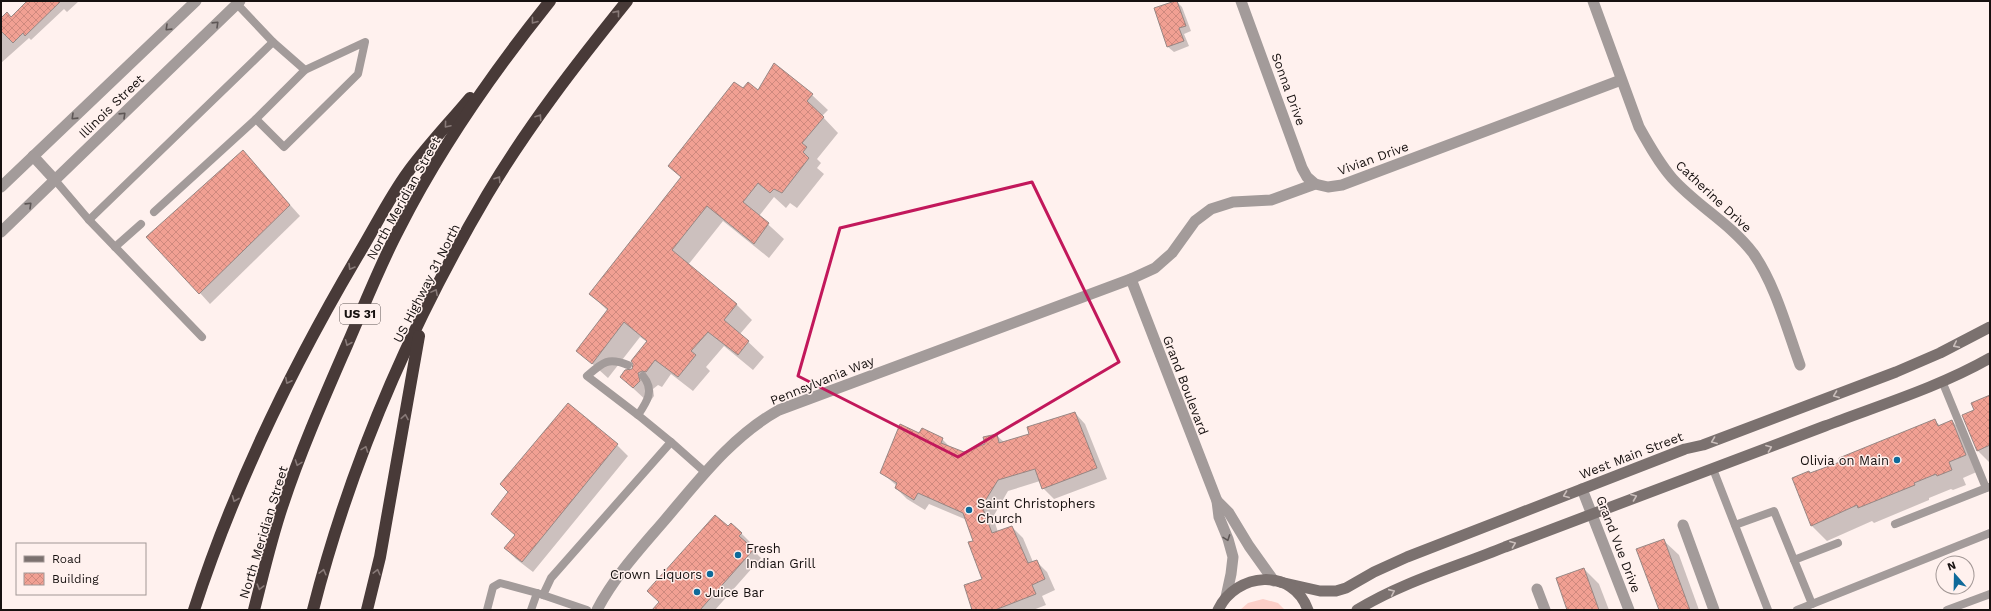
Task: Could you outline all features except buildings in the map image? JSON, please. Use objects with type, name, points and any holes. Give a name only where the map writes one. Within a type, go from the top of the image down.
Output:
[{"type":"highway","name":"North Meridian Street","points":[[254,610],[283,505],[301,454],[380,268],[440,156],[518,42],[550,1]]},
{"type":"highway","name":"US Highway 31 North","points":[[313,610],[328,553],[355,476],[378,415],[422,317],[487,195],[578,62],[627,1]]},
{"type":"highway","points":[[194,610],[213,555],[275,407],[327,308],[408,172],[518,42]]},
{"type":"highway","points":[[367,610],[380,557],[422,317]]},
{"type":"main road","name":"West Main Street","points":[[1222,603],[1239,586],[1250,581],[1262,579],[1320,591],[1340,590],[1407,557],[1685,448],[1703,445],[1896,372],[1940,353],[1990,327]]},
{"type":"main road","points":[[1357,610],[1406,586],[1942,381],[1990,358]]},
{"type":"main road","points":[[1277,581],[1296,592],[1308,610]]},
{"type":"main road","points":[[1213,610],[1222,603]]},
{"type":"street","name":"Illinois Street","points":[[1,187],[196,1]]},
{"type":"street","name":"Sonna Drive","points":[[1241,1],[1302,168],[1307,177],[1315,184]]},
{"type":"street","name":"Catherine Drive","points":[[1593,1],[1639,127],[1661,165],[1673,179],[1725,223],[1753,253],[1762,268],[1773,293],[1800,365]]},
{"type":"street","name":"Illinois Street","points":[[1,232],[239,3]]},
{"type":"street","name":"Vivian Drive","points":[[1131,279],[1155,268],[1172,253],[1195,221],[1211,209],[1233,202],[1271,200],[1315,184],[1328,187],[1342,185],[1621,80]]},
{"type":"street","points":[[33,156],[55,180]]},
{"type":"street","name":"Pennsylvania Way","points":[[597,610],[624,569],[706,472],[743,434],[761,420],[779,410],[1131,279]]},
{"type":"street","name":"Grand Boulevard","points":[[1131,279],[1217,501],[1219,517],[1228,539],[1233,557],[1231,574],[1222,603]]},
{"type":"street","name":"Grand Vue Drive","points":[[1582,489],[1629,610]]},
{"type":"street","name":"Grand Boulevard","points":[[1217,501],[1229,513],[1249,546],[1277,581]]},
{"type":"street","points":[[1683,525],[1714,610]]},
{"type":"street","points":[[1537,589],[1545,610]]},
{"type":"lane","points":[[239,3],[273,42],[305,70]]},
{"type":"lane","points":[[89,220],[273,42]]},
{"type":"lane","points":[[154,212],[256,119],[305,70],[365,42],[358,74],[284,147],[256,119]]},
{"type":"lane","points":[[55,180],[89,220],[202,337]]},
{"type":"lane","points":[[115,247],[141,224]]},
{"type":"lane","points":[[628,365],[614,360],[609,360],[587,376],[638,415],[706,472]]},
{"type":"lane","points":[[638,415],[648,402],[650,392],[648,382],[643,376]]},
{"type":"lane","points":[[1894,524],[1988,487],[1942,381]]},
{"type":"lane","points":[[532,610],[540,594],[551,578],[671,442]]},
{"type":"lane","points":[[1713,469],[1768,610]]},
{"type":"lane","points":[[1735,525],[1774,511],[1812,604]]},
{"type":"lane","points":[[1796,610],[1990,533]]},
{"type":"lane","points":[[1794,560],[1838,543]]},
{"type":"lane","points":[[487,610],[493,587],[500,583],[540,594],[587,610]]},
{"type":"lane","points":[[1947,610],[1990,594]]},
{"type":"highlighted area","points":[[1032,182],[1119,362],[958,457],[798,376],[840,228]]},
{"type":"shaded area","points":[[1263,599],[1278,603],[1285,610],[1240,610],[1248,603]]},
{"type":"place","name":"Olivia on Main","points":[[1897,460]]},
{"type":"place","name":"Saint Christophers Church","points":[[969,510]]},
{"type":"place","name":"Fresh Indian Grill","points":[[738,555]]},
{"type":"place","name":"Crown Liquors","points":[[710,574]]},
{"type":"place","name":"Juice Bar","points":[[697,592]]}]
